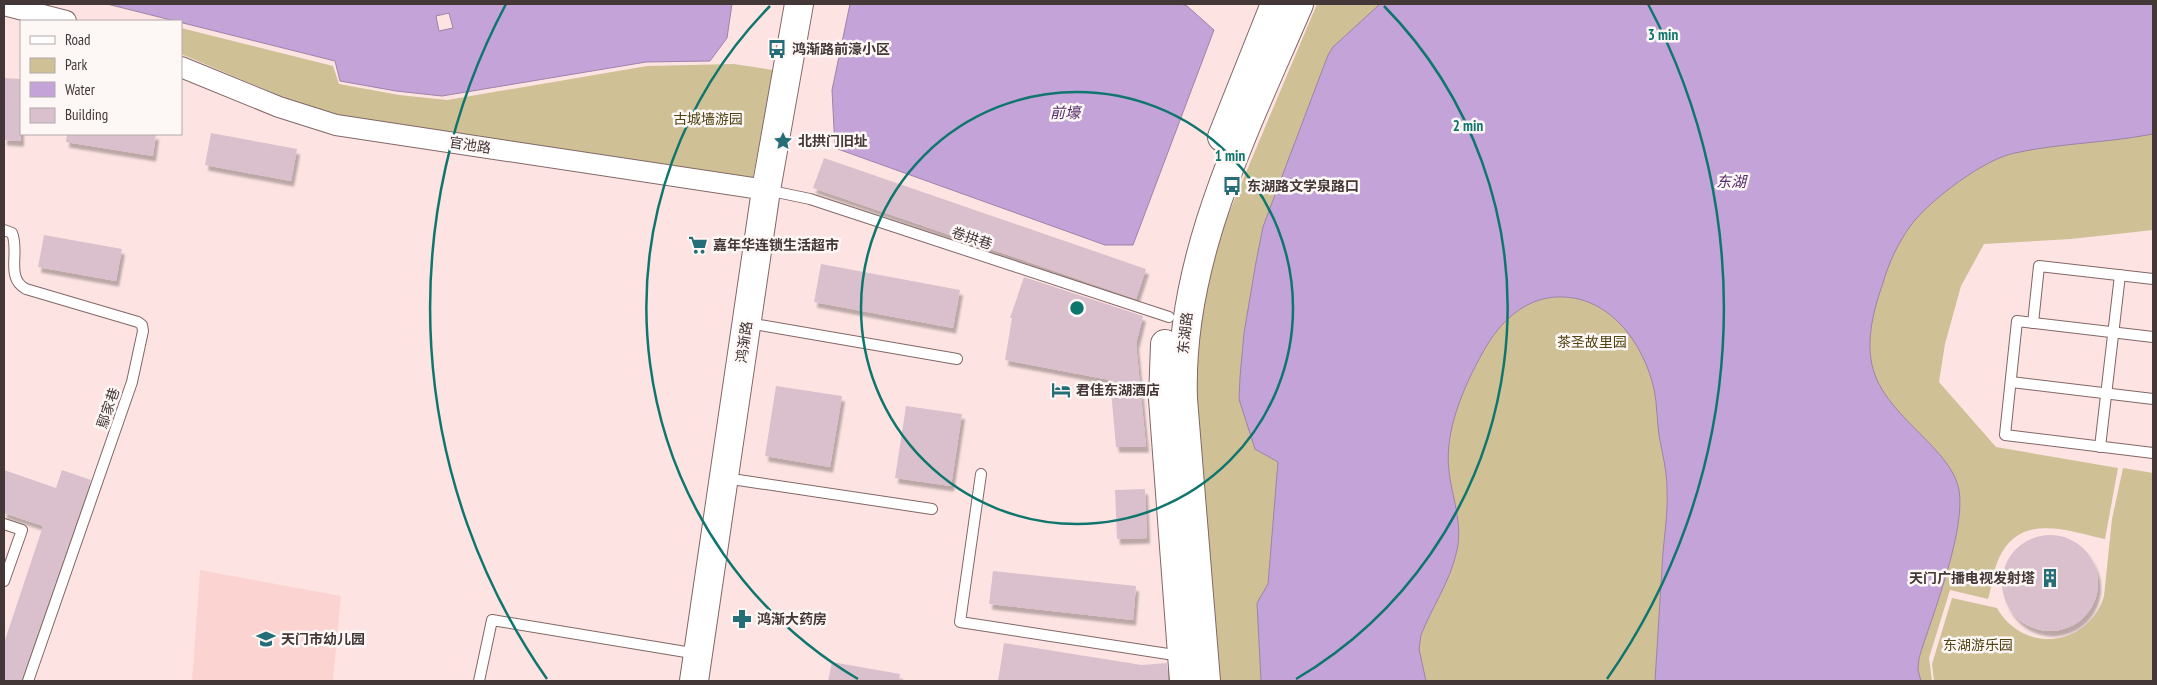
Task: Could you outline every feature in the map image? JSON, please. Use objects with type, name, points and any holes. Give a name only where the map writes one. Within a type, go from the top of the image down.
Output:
[{"type":"main road","name":"鸿渐路","points":[[694,681],[766,190],[799,4]]},
{"type":"main road","name":"东湖路","points":[[1183,669],[1163,399],[1163,367],[1169,316],[1185,246],[1206,178],[1275,4]]},
{"type":"main road","name":"东湖路","points":[[1206,681],[1183,399],[1182,368],[1187,312],[1204,243],[1226,176],[1299,4]]},
{"type":"street","points":[[4,5],[62,20]]},
{"type":"street","name":"官池路","points":[[182,67],[279,107],[336,125],[766,190]]},
{"type":"lane","name":"卷拱巷","points":[[766,190],[810,198],[1169,316]]},
{"type":"lane","name":"鄢家巷","points":[[4,230],[12,233],[16,240],[14,280],[18,286],[138,322],[142,325],[143,331],[132,382],[28,681]]},
{"type":"lane","points":[[2033,323],[2039,266],[2153,278]]},
{"type":"lane","points":[[2100,447],[2120,275]]},
{"type":"lane","points":[[2153,337],[2017,321],[2006,435],[2153,453]]},
{"type":"lane","points":[[747,323],[957,359]]},
{"type":"lane","points":[[2011,382],[2153,400]]},
{"type":"lane","points":[[981,474],[960,622],[1183,669]]},
{"type":"lane","points":[[724,478],[932,508]]},
{"type":"lane","points":[[4,524],[22,530],[4,582]]},
{"type":"lane","points":[[479,681],[492,620],[698,654]]},
{"type":"shaded area","name":"天门市幼儿园","points":[[200,570],[341,596],[333,681],[192,681]]},
{"type":"green space","name":"东湖","points":[[1317,4],[2153,4],[2153,230],[2071,239],[1984,244],[1961,286],[1945,344],[1939,382],[1996,447],[2118,468],[2105,539],[2061,529],[2046,528],[2019,534],[2008,544],[1999,558],[1988,599],[1950,590],[1929,658],[1932,681],[1216,681],[1194,455],[1197,320],[1215,246]]},
{"type":"green space","name":"古城墙游园","points":[[182,28],[333,66],[339,84],[399,95],[447,100],[647,66],[734,64],[773,70],[752,182],[330,117],[182,54]]},
{"type":"green space","name":"东湖游乐园","points":[[2123,468],[2153,473],[2153,681],[1934,681],[1932,664],[1952,598],[1997,608],[2008,623],[2022,633],[2038,638],[2054,639],[2070,635],[2084,626],[2096,613],[2104,596],[2112,519]]},
{"type":"water","points":[[107,4],[732,4],[727,38],[710,61],[646,62],[442,96],[396,91],[340,81],[335,61],[182,23],[182,20],[171,20]],"holes":[[[449,13],[453,28],[439,31],[436,16]]]},
{"type":"water","name":"前壕","points":[[850,4],[1181,4],[1187,6],[1214,30],[1133,245],[1105,245],[835,148],[832,90]]},
{"type":"water","name":"东湖","points":[[1380,4],[2153,4],[2153,134],[2032,150],[2015,153],[1988,163],[1958,182],[1920,215],[1902,239],[1885,275],[1871,329],[1870,352],[1875,375],[1883,391],[1894,406],[1945,461],[1954,475],[1959,490],[1958,528],[1953,550],[1919,658],[1918,670],[1921,681],[1655,681],[1667,497],[1666,475],[1654,389],[1642,356],[1634,341],[1623,327],[1611,315],[1597,306],[1581,300],[1564,297],[1538,300],[1527,305],[1506,320],[1483,352],[1469,379],[1457,409],[1448,456],[1450,481],[1458,520],[1459,540],[1446,583],[1421,635],[1419,649],[1426,681],[1261,681],[1257,603],[1268,584],[1278,462],[1255,449],[1239,399],[1244,333],[1256,262],[1263,227],[1328,55],[1333,47]]},
{"type":"building","points":[[4,78],[20,79],[21,141],[4,140]]},
{"type":"building","points":[[211,133],[297,149],[291,181],[205,165]]},
{"type":"building","points":[[67,135],[156,135],[153,156],[66,142]]},
{"type":"building","points":[[824,158],[1146,269],[1136,299],[813,188]]},
{"type":"building","points":[[44,235],[122,249],[116,281],[38,267]]},
{"type":"building","points":[[821,264],[960,290],[953,328],[814,302]]},
{"type":"building","points":[[1024,277],[1143,316],[1136,344],[1146,447],[1116,447],[1110,380],[1005,360],[1012,318],[1010,318]]},
{"type":"building","points":[[776,386],[842,396],[830,467],[765,456]]},
{"type":"building","points":[[906,406],[962,414],[951,486],[895,478]]},
{"type":"building","points":[[4,470],[56,488],[62,470],[91,480],[21,681],[4,681],[4,643],[43,526],[4,513]]},
{"type":"building","points":[[1145,489],[1147,538],[1117,539],[1115,490]]},
{"type":"building","name":"天门广播电视发射塔","points":[[2050,535],[2068,539],[2084,549],[2094,565],[2098,583],[2094,601],[2084,617],[2068,627],[2050,631],[2032,627],[2016,617],[2006,601],[2002,583],[2006,565],[2016,549],[2032,539]]},
{"type":"building","points":[[993,571],[1136,586],[1133,620],[989,604]]},
{"type":"building","points":[[1004,643],[1142,665],[1167,663],[1168,681],[998,681]]},
{"type":"building","points":[[832,662],[900,674],[899,681],[828,681]]},
{"type":"place","name":"鸿渐路前濠小区","points":[[777,49]]},
{"type":"place","name":"北拱门旧址","points":[[783,141]]},
{"type":"place","name":"东湖路文学泉路口","points":[[1232,186]]},
{"type":"place","name":"嘉年华连锁生活超市","points":[[698,245]]},
{"type":"place","name":"君佳东湖酒店","points":[[1061,390]]},
{"type":"place","name":"天门广播电视发射塔","points":[[2050,578]]},
{"type":"place","name":"鸿渐大药房","points":[[742,619]]},
{"type":"place","name":"天门市幼儿园","points":[[266,639]]},
{"type":"park label","name":"茶圣故里园","points":[[1592,342]]}]
